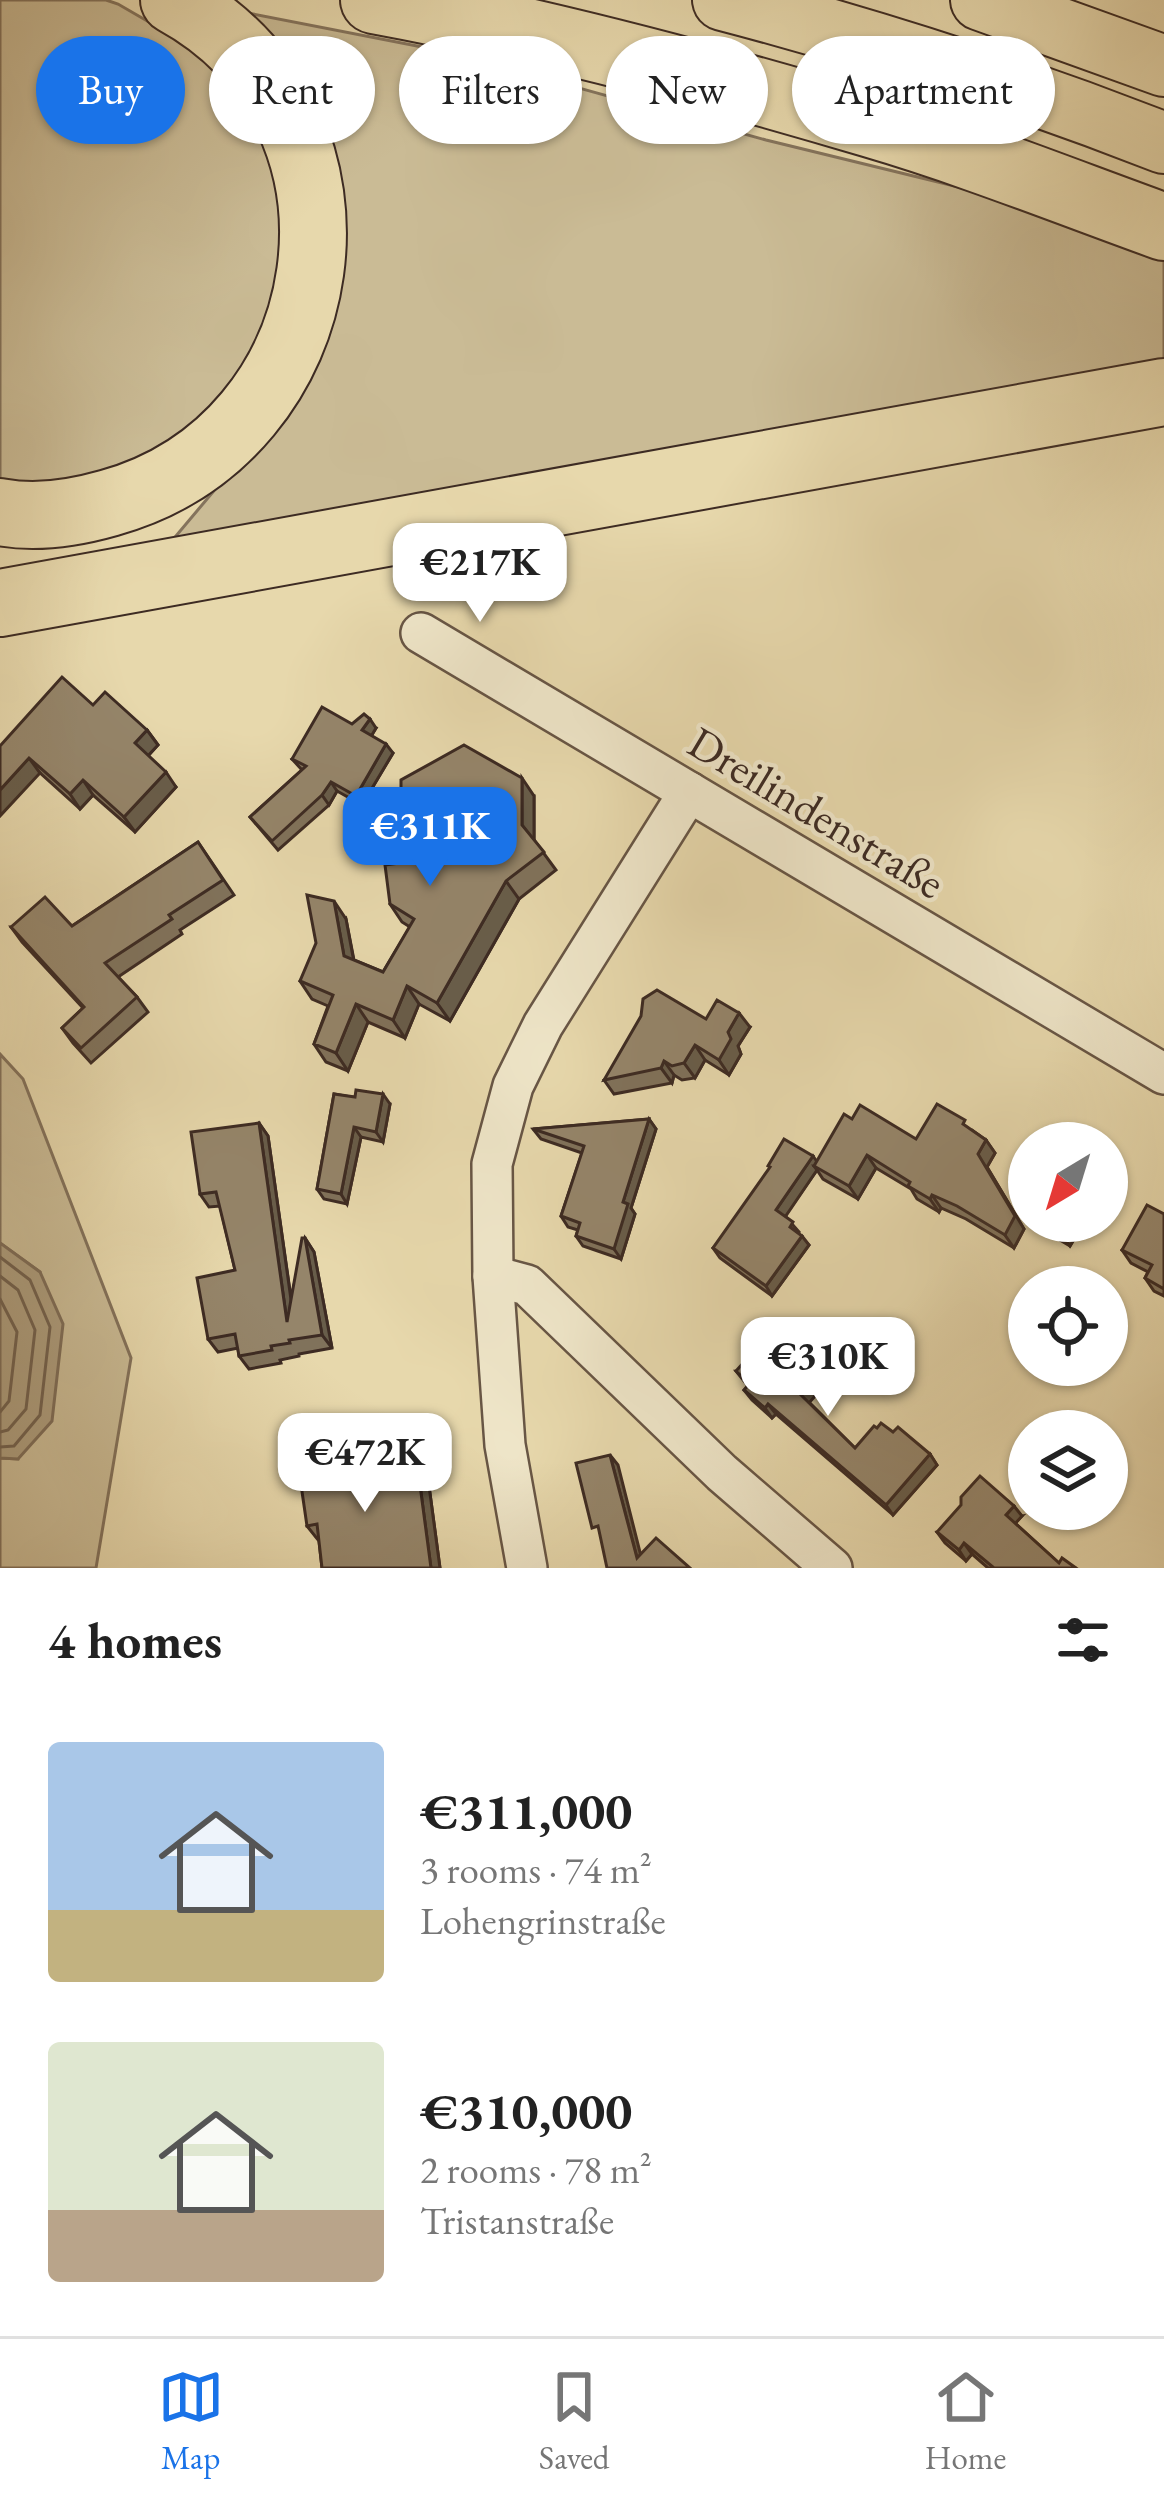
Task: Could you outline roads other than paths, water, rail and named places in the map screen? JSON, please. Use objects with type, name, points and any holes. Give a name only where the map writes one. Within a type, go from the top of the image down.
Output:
[{"type":"highway","points":[[0,512],[56,514],[92,508],[131,497],[192,466],[221,444],[271,384],[300,319],[314,240],[305,166],[294,134],[280,99],[257,68],[226,35],[174,0]]},
{"type":"highway","points":[[374,0],[624,55],[874,125],[1164,227]]},
{"type":"highway","points":[[0,603],[1164,392]]},
{"type":"main road","points":[[723,0],[826,27],[1164,143]]},
{"type":"main road","points":[[981,0],[1164,66]]},
{"type":"street","name":"Dreilindenstraße","points":[[421,633],[1164,1074]]},
{"type":"street","points":[[527,1568],[506,1444],[493,1276],[492,1165],[513,1086],[543,1025],[688,792]]},
{"type":"street","points":[[493,1276],[527,1285],[722,1473],[832,1568]]},
{"type":"water","points":[[0,1243],[40,1272],[63,1324],[52,1421],[18,1459],[0,1458]]}]
